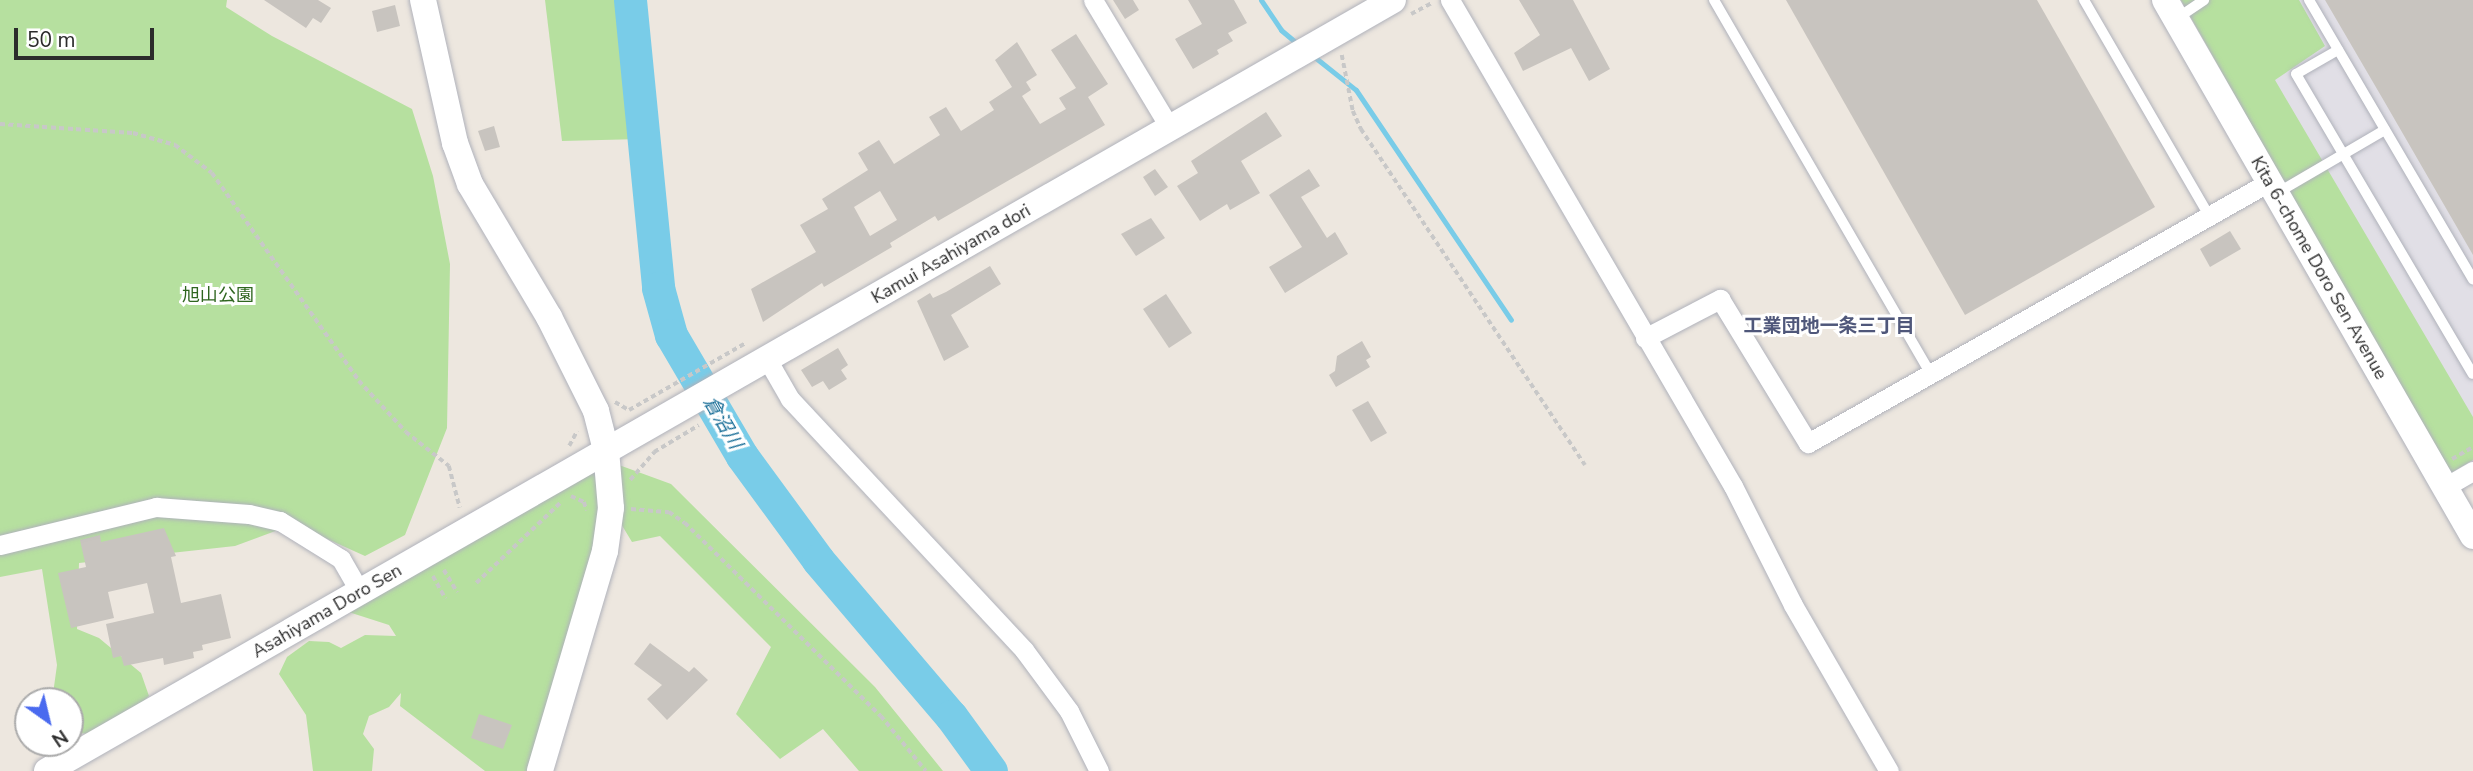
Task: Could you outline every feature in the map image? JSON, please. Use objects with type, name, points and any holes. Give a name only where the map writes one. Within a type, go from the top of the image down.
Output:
[{"type":"street","points":[[423,0],[454,143],[470,184],[555,329],[596,411],[607,450],[611,508],[604,551],[540,771]]},
{"type":"street","points":[[1093,0],[1170,128]]},
{"type":"street","name":"Kamui Asahiyama dori","points":[[607,450],[635,420],[735,363],[767,359],[1393,0]]},
{"type":"street","points":[[1450,0],[1733,486],[1793,605],[1889,771]]},
{"type":"street","name":"Kita 6-chome Doro Sen Avenue","points":[[2171,10],[2473,536]]},
{"type":"street","points":[[1645,338],[1720,299],[1808,443],[2209,216],[2273,188]]},
{"type":"street","points":[[767,359],[790,399],[1024,650],[1069,711],[1099,771]]},
{"type":"street","name":"Asahiyama Doro Sen","points":[[47,771],[607,450]]},
{"type":"street","points":[[2445,487],[2473,471]]},
{"type":"street","points":[[0,545],[156,507],[249,514],[280,521],[341,558],[360,592]]},
{"type":"lane","points":[[1714,0],[1931,374]]},
{"type":"lane","points":[[2084,0],[2209,216]]},
{"type":"lane","points":[[2171,10],[2204,0]]},
{"type":"lane","points":[[2309,0],[2473,279]]},
{"type":"lane","points":[[2338,50],[2296,74],[2473,374]]},
{"type":"lane","points":[[2273,188],[2385,130]]},
{"type":"path","points":[[1317,44],[1362,129],[1586,465]]},
{"type":"path","points":[[0,124],[133,133],[175,145],[212,173],[359,381],[406,432],[449,466],[458,507],[475,526]]},
{"type":"path","points":[[635,420],[735,363]]},
{"type":"path","points":[[2450,460],[2473,447]]},
{"type":"path","points":[[476,583],[553,514],[566,495]]},
{"type":"path","points":[[611,508],[669,512],[685,523],[881,716],[926,771]]},
{"type":"shaded area","points":[[2192,0],[2473,0],[2473,483]]},
{"type":"green space","name":"旭山公園","points":[[0,0],[227,0],[226,7],[272,36],[412,109],[433,176],[450,264],[447,428],[405,535],[365,556],[294,524],[235,546],[79,563],[77,629],[99,638],[141,673],[149,696],[130,714],[89,734],[84,733],[84,687],[54,687],[57,665],[42,569],[0,577]]},
{"type":"green space","points":[[545,0],[630,0],[641,139],[562,141]]},
{"type":"green space","points":[[2181,0],[2299,0],[2325,46],[2275,80],[2473,417],[2473,460],[2449,474]]},
{"type":"green space","points":[[608,461],[671,484],[875,687],[943,771],[859,771],[823,729],[780,759],[736,714],[771,647],[660,536],[632,542],[612,509],[539,771],[485,771],[400,706],[401,693],[389,707],[369,716],[363,734],[374,749],[372,771],[313,771],[306,715],[279,674],[287,657],[309,641],[329,642],[341,648],[365,635],[396,636],[389,625],[333,607]]},
{"type":"building","points":[[264,0],[318,0],[331,8],[321,23],[313,18],[306,28]]},
{"type":"building","points":[[1113,0],[1133,0],[1139,10],[1125,19]]},
{"type":"building","points":[[1188,0],[1234,0],[1247,23],[1228,33],[1233,41],[1217,50],[1219,54],[1193,69],[1175,39],[1202,24]]},
{"type":"building","points":[[1519,0],[1573,0],[1610,69],[1589,81],[1571,48],[1523,71],[1514,53],[1540,35]]},
{"type":"building","points":[[1786,0],[2037,0],[2155,207],[1965,315]]},
{"type":"building","points":[[2325,0],[2473,0],[2473,255],[2384,101]]},
{"type":"building","points":[[395,5],[400,26],[377,32],[372,11]]},
{"type":"building","points":[[1076,34],[1108,84],[1088,97],[1105,125],[938,221],[935,216],[890,243],[892,247],[824,287],[822,283],[763,322],[751,289],[816,252],[800,225],[828,209],[822,199],[868,170],[858,153],[879,140],[894,164],[940,135],[929,117],[946,107],[961,131],[994,110],[989,102],[1012,87],[995,60],[1017,42],[1037,75],[1026,82],[1031,90],[1022,96],[1040,124],[1066,109],[1059,98],[1076,88],[1051,50]],"holes":[[[880,191],[897,220],[870,236],[854,207]]]},
{"type":"building","points":[[1266,112],[1282,136],[1241,161],[1260,193],[1230,210],[1227,204],[1200,221],[1177,186],[1198,173],[1191,161]]},
{"type":"building","points":[[494,126],[500,147],[485,151],[478,131]]},
{"type":"building","points":[[1155,169],[1168,187],[1155,196],[1143,177]]},
{"type":"building","points":[[1309,169],[1320,186],[1301,197],[1327,238],[1335,232],[1348,254],[1285,293],[1269,267],[1302,247],[1269,195]]},
{"type":"building","points":[[1151,218],[1165,238],[1136,256],[1121,234]]},
{"type":"building","points":[[2230,231],[2241,249],[2210,267],[2200,249]]},
{"type":"building","points":[[990,266],[1001,284],[951,315],[969,347],[944,361],[917,301],[930,293],[933,298],[946,292]]},
{"type":"building","points":[[1166,294],[1192,333],[1169,348],[1143,309]]},
{"type":"building","points":[[1362,341],[1371,357],[1366,360],[1370,367],[1336,387],[1329,375],[1335,371],[1337,356]]},
{"type":"building","points":[[838,348],[848,365],[841,370],[847,379],[829,390],[823,381],[812,387],[801,370]]},
{"type":"building","points":[[1368,401],[1387,433],[1371,442],[1352,410]]},
{"type":"building","points":[[164,528],[176,556],[171,557],[181,603],[221,594],[231,638],[202,645],[203,650],[193,652],[194,658],[164,665],[163,658],[124,666],[121,656],[113,658],[106,624],[154,613],[147,583],[108,592],[114,618],[71,628],[58,573],[86,567],[80,540],[100,535],[101,542]]},
{"type":"building","points":[[650,643],[689,672],[694,667],[708,680],[667,720],[647,699],[662,685],[634,664]]},
{"type":"building","points":[[479,714],[512,725],[503,749],[471,738]]},
{"type":"waterway","name":"倉沼川","points":[[630,0],[658,288],[671,335],[742,456],[818,560],[951,716],[991,771]]},
{"type":"waterway","points":[[1261,0],[1281,30],[1299,45]]},
{"type":"waterway","points":[[1312,55],[1356,90],[1511,320]]},
{"type":"district","name":"工業団地一条三丁目","points":[[1829,327]]}]
